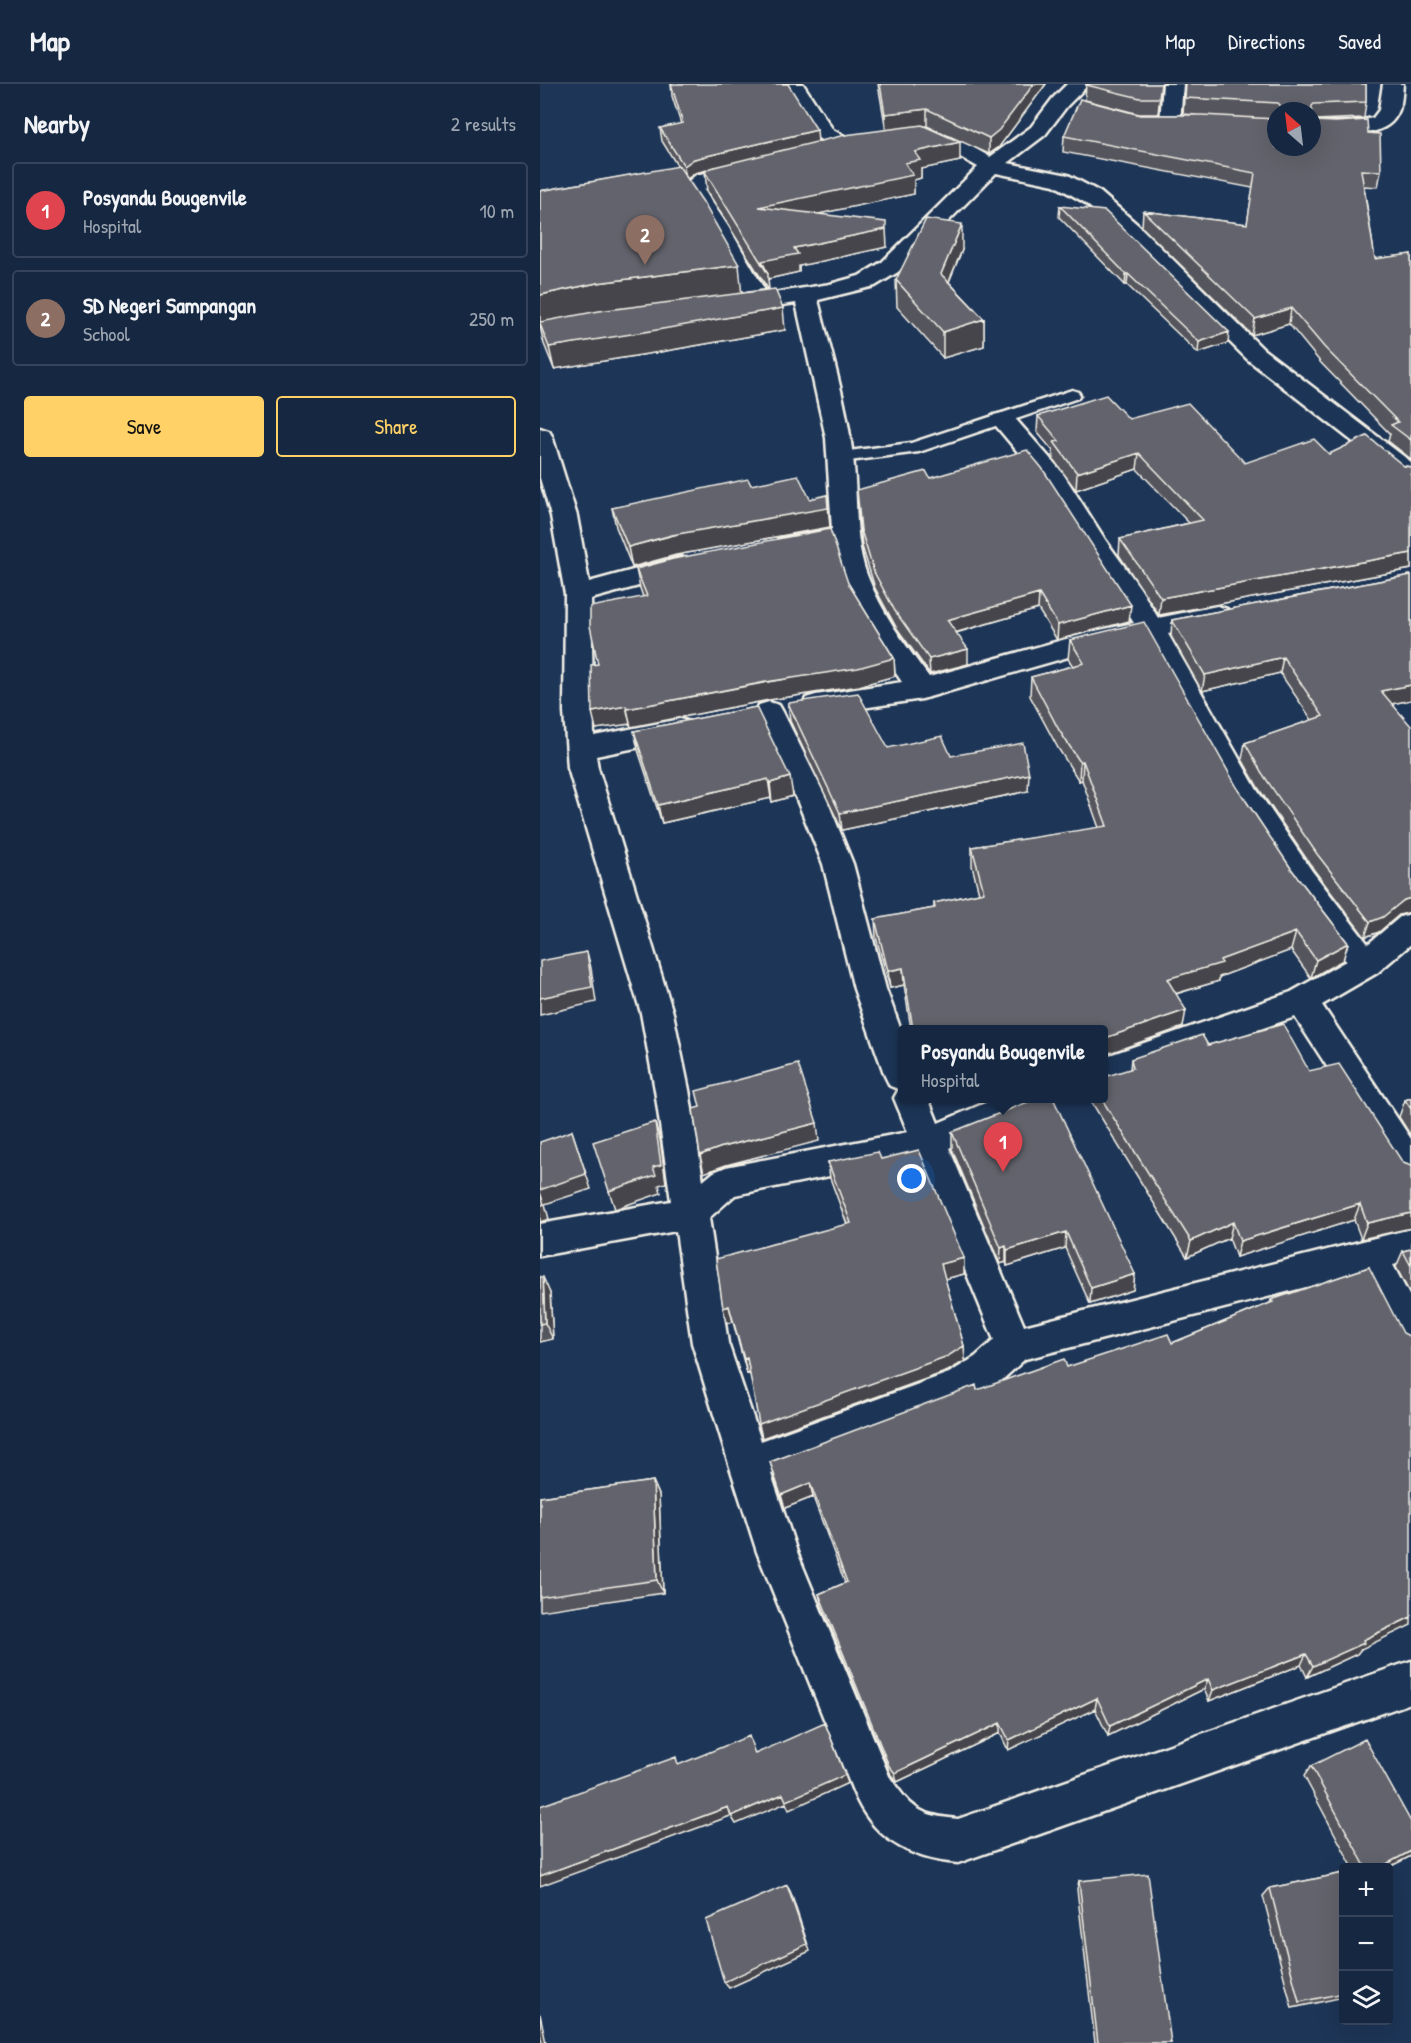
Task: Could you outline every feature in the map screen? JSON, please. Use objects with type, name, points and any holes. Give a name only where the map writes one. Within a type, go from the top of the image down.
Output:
[{"type":"street","points":[[793,84],[825,134],[855,143],[803,156]]},
{"type":"street","points":[[715,308],[806,297],[867,281],[890,267],[991,166],[1038,131],[1059,102],[1079,84]]},
{"type":"street","points":[[1170,122],[1173,84]]},
{"type":"street","points":[[1321,128],[1365,127],[1379,123],[1386,116],[1393,84]]},
{"type":"street","points":[[1059,102],[1082,107]]},
{"type":"street","points":[[895,138],[926,134],[991,166],[1060,180],[1092,197],[1130,230],[1255,354],[1411,474]]},
{"type":"street","points":[[760,302],[720,231],[693,190],[693,186],[704,180],[771,164]]},
{"type":"street","points":[[806,297],[824,370],[841,457],[844,536],[854,575],[873,614],[922,689]]},
{"type":"street","points":[[1003,420],[1053,478],[1095,547],[1131,594],[1148,628],[1247,798],[1301,879],[1366,964]]},
{"type":"street","points":[[540,436],[564,516],[578,594],[578,712],[583,768],[657,1013],[672,1090],[710,1343],[777,1552],[874,1791],[890,1815],[910,1831],[935,1840],[958,1841],[1410,1688]]},
{"type":"street","points":[[761,549],[844,536]]},
{"type":"street","points":[[578,594],[708,560]]},
{"type":"street","points":[[898,1063],[870,989],[838,864],[812,800],[755,715],[922,689],[1095,640],[1236,611]]},
{"type":"street","points":[[581,749],[710,723]]},
{"type":"street","points":[[1108,1069],[1302,1001],[1366,964],[1411,926]]},
{"type":"street","points":[[1302,1001],[1411,1168]]},
{"type":"street","points":[[913,1103],[1014,1345]]},
{"type":"street","points":[[540,1240],[690,1213],[726,1182],[928,1142],[1022,1103]]},
{"type":"street","points":[[748,1464],[961,1386],[988,1369],[1014,1345],[1411,1245]]},
{"type":"street","points":[[1369,1254],[1411,1335]]},
{"type":"lane","points":[[841,457],[913,448],[1003,420],[1072,395]]},
{"type":"building","points":[[671,84],[788,84],[817,130],[694,159],[684,166],[660,128],[683,123]]},
{"type":"building","points":[[880,84],[1034,84],[999,130],[989,138],[927,109],[885,114]]},
{"type":"building","points":[[1086,84],[1161,84],[1159,98],[1140,98]]},
{"type":"building","points":[[1186,84],[1366,84],[1366,102],[1321,104],[1185,98]]},
{"type":"building","points":[[1080,99],[1140,115],[1267,119],[1267,156],[1321,156],[1321,121],[1367,120],[1368,133],[1380,134],[1381,171],[1361,170],[1375,259],[1411,254],[1411,440],[1391,425],[1398,422],[1324,347],[1291,308],[1255,319],[1143,211],[1247,224],[1255,173],[1064,136]]},
{"type":"building","points":[[922,125],[960,142],[915,152],[921,160],[905,163],[913,175],[759,207],[886,222],[886,229],[794,248],[798,254],[762,261],[768,274],[705,172],[710,168],[845,135]]},
{"type":"building","points":[[679,166],[703,202],[739,265],[597,283],[540,295],[540,191]]},
{"type":"building","points":[[1060,206],[1105,211],[1229,332],[1199,342],[1126,274]]},
{"type":"building","points":[[926,219],[962,224],[941,274],[984,319],[943,332],[896,280]]},
{"type":"building","points":[[775,289],[783,308],[549,347],[540,324],[540,322],[599,311]]},
{"type":"building","points":[[1106,395],[1129,419],[1188,403],[1245,463],[1314,439],[1329,454],[1367,436],[1404,466],[1411,467],[1411,553],[1161,598],[1120,539],[1203,520],[1139,453],[1077,473],[1054,442],[1059,441],[1038,416]]},
{"type":"building","points":[[1027,450],[1042,468],[1131,605],[1058,625],[1039,594],[947,620],[968,649],[929,659],[895,611],[874,572],[861,530],[857,490],[926,471],[930,478]]},
{"type":"building","points":[[798,475],[810,499],[827,495],[828,508],[672,535],[628,547],[612,508],[748,479],[751,485]]},
{"type":"building","points":[[830,529],[848,583],[894,658],[858,668],[766,682],[627,709],[626,706],[592,712],[591,665],[598,664],[590,626],[590,607],[647,596],[636,569],[673,559]]},
{"type":"building","points":[[1411,575],[1411,685],[1381,691],[1411,726],[1411,898],[1404,900],[1383,917],[1370,922],[1317,854],[1262,773],[1245,743],[1323,716],[1283,657],[1205,675],[1172,620]]},
{"type":"building","points":[[1144,622],[1238,789],[1292,870],[1348,943],[1316,960],[1296,932],[1220,960],[1222,963],[1167,979],[1186,1010],[1108,1037],[1108,1025],[912,1025],[903,968],[888,971],[875,919],[935,908],[934,903],[984,892],[972,847],[1107,826],[1083,761],[1080,762],[1059,730],[1031,677],[1084,663],[1070,640]]},
{"type":"building","points":[[858,693],[888,748],[942,736],[951,756],[1023,743],[1029,774],[840,813],[788,703]]},
{"type":"building","points":[[756,707],[790,777],[770,783],[768,779],[658,805],[634,731]]},
{"type":"building","points":[[587,952],[592,987],[540,998],[540,961]]},
{"type":"building","points":[[1283,1024],[1309,1071],[1339,1064],[1403,1163],[1411,1166],[1411,1213],[1367,1223],[1360,1204],[1240,1241],[1233,1222],[1191,1241],[1104,1103],[1108,1103],[1108,1076],[1133,1068],[1131,1059],[1202,1035],[1208,1045]]},
{"type":"building","points":[[798,1064],[817,1123],[722,1147],[700,1155],[693,1109],[700,1107],[696,1091]]},
{"type":"building","points":[[1411,1098],[1411,1109],[1405,1100]]},
{"type":"building","points":[[1025,1103],[1055,1103],[1135,1274],[1091,1288],[1066,1232],[1007,1250],[1006,1246],[1001,1248],[952,1132]]},
{"type":"building","points":[[655,1122],[661,1165],[653,1167],[656,1175],[609,1191],[593,1142]]},
{"type":"building","points":[[572,1131],[586,1174],[540,1190],[540,1142]]},
{"type":"building","points":[[919,1150],[964,1258],[941,1264],[964,1346],[948,1356],[759,1424],[747,1358],[744,1359],[729,1306],[723,1308],[716,1259],[851,1223],[828,1162],[878,1152],[881,1159]]},
{"type":"building","points":[[540,1192],[544,1204],[540,1206]]},
{"type":"building","points":[[1411,1249],[1411,1266],[1403,1251]]},
{"type":"building","points":[[1369,1267],[1403,1333],[1411,1337],[1411,1617],[1363,1640],[1364,1643],[1313,1666],[1306,1654],[1213,1690],[1208,1679],[1110,1726],[1097,1698],[1009,1740],[1000,1723],[895,1773],[889,1766],[819,1594],[847,1582],[810,1483],[781,1495],[770,1462],[976,1385],[977,1390],[1064,1359],[1067,1367],[1168,1334],[1172,1343],[1273,1302],[1271,1300]]},
{"type":"building","points":[[540,1277],[543,1277],[545,1323],[540,1324]]},
{"type":"building","points":[[653,1481],[657,1580],[540,1597],[540,1497]]},
{"type":"building","points":[[825,1723],[845,1775],[786,1801],[783,1794],[731,1816],[728,1807],[540,1876],[540,1806],[676,1757],[678,1765],[749,1736],[755,1754]]},
{"type":"building","points":[[1365,1739],[1411,1822],[1411,1851],[1388,1863],[1363,1863],[1311,1766]]},
{"type":"building","points":[[1148,1874],[1171,2043],[1098,2043],[1079,1881]]},
{"type":"building","points":[[1339,1874],[1339,1994],[1299,2002],[1270,1888]]},
{"type":"building","points":[[787,1885],[807,1944],[724,1982],[706,1920]]},
{"type":"place","name":"SD Negeri Sampangan","points":[[645,265]]},
{"type":"place","name":"Posyandu Bougenvile","points":[[1003,1172]]}]
